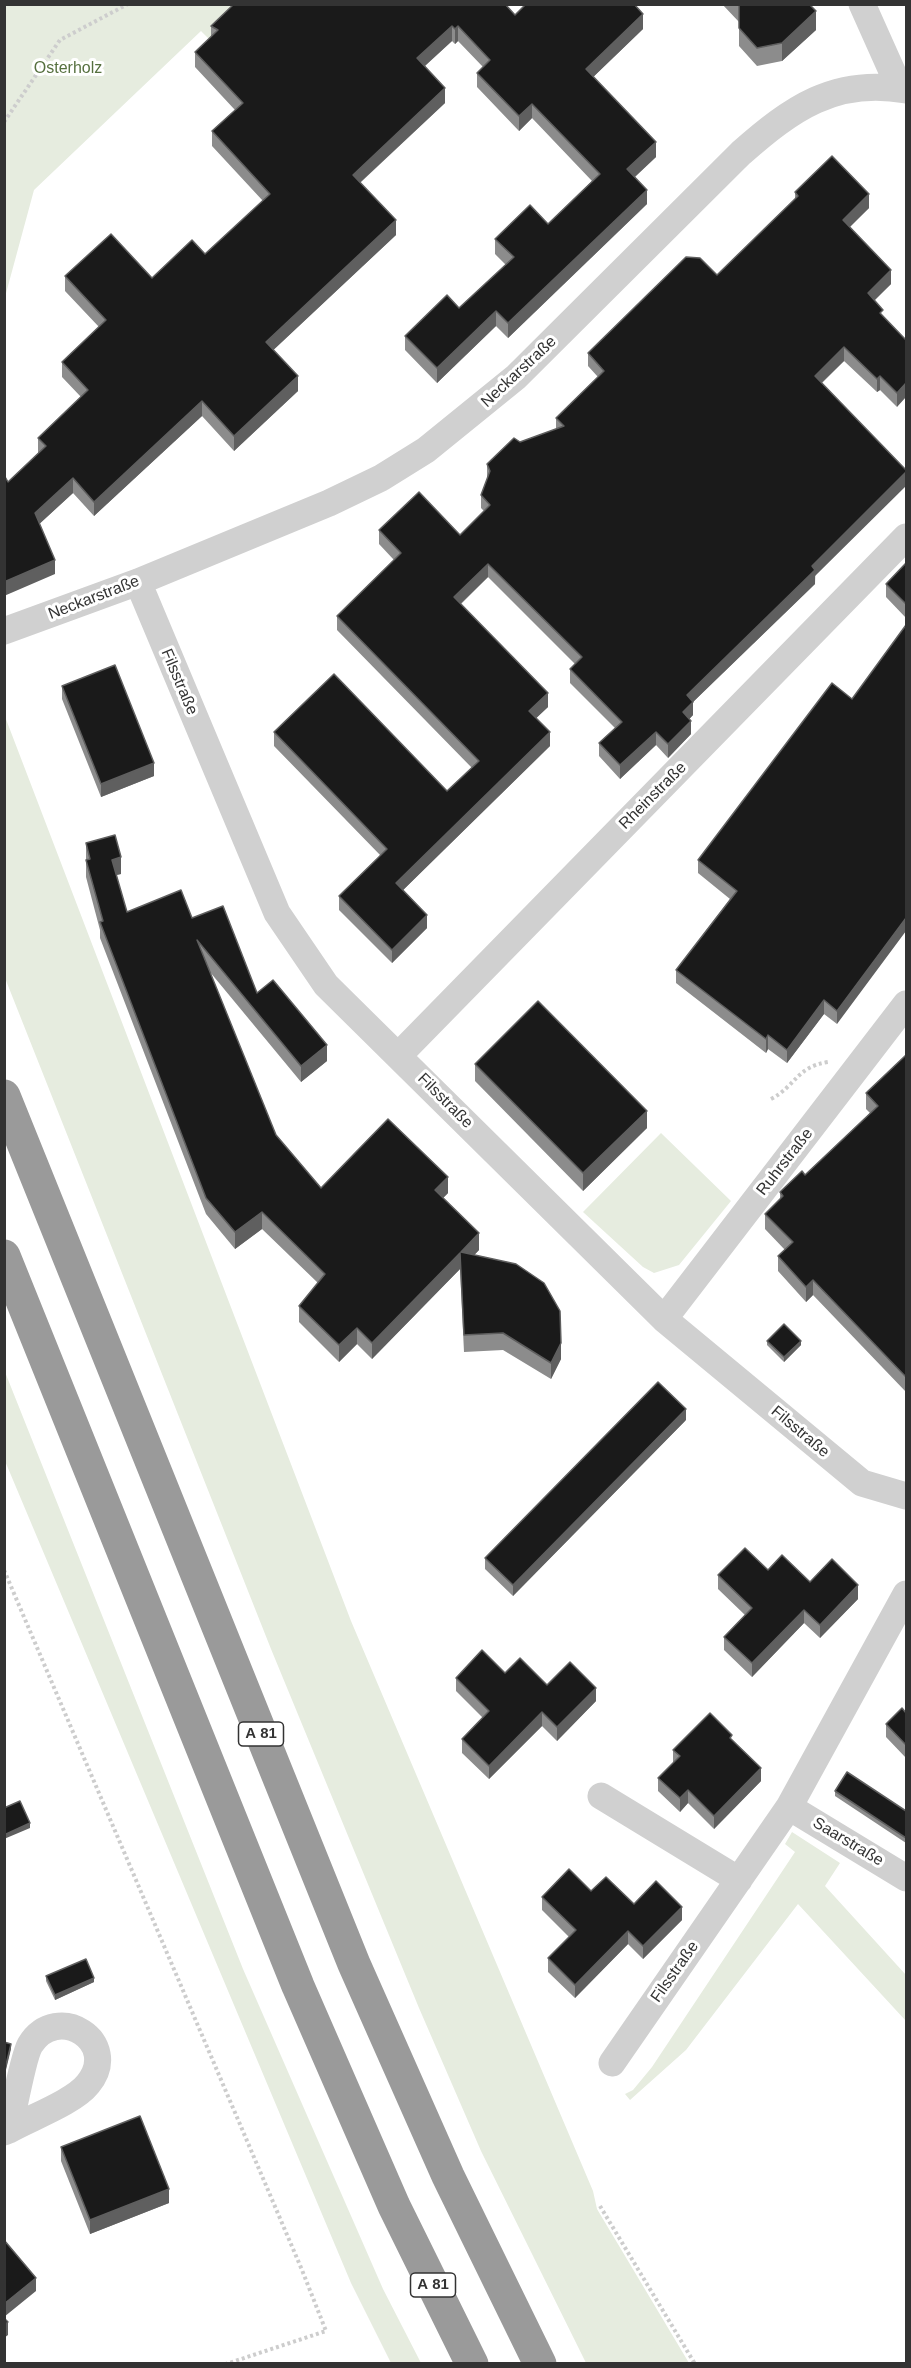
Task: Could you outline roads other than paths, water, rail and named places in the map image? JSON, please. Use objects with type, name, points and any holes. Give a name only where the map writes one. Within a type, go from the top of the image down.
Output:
[{"type":"highway","name":"A 81","points":[[4,1096],[354,1964],[448,2176],[540,2364]]},
{"type":"highway","name":"A 81","points":[[4,1256],[298,1986],[394,2206],[472,2364]]},
{"type":"street","name":"Neckarstraße","points":[[4,631],[138,582],[329,503],[381,478],[426,450],[516,377],[741,153],[778,120],[800,106],[837,92],[864,88],[903,89],[862,4]]},
{"type":"street","name":"Rheinstraße","points":[[399,1055],[906,537]]},
{"type":"street","name":"Filsstraße","points":[[138,582],[277,913],[326,985],[664,1319],[862,1483],[906,1496]]},
{"type":"street","name":"Ruhrstraße","points":[[664,1319],[906,1004]]},
{"type":"street","name":"Filsstraße","points":[[612,2063],[789,1807],[906,1594]]},
{"type":"street","points":[[601,1796],[739,1881]]},
{"type":"street","name":"Saarstraße","points":[[789,1807],[906,1878]]},
{"type":"park label","name":"Osterholz","points":[[68,69]]}]
